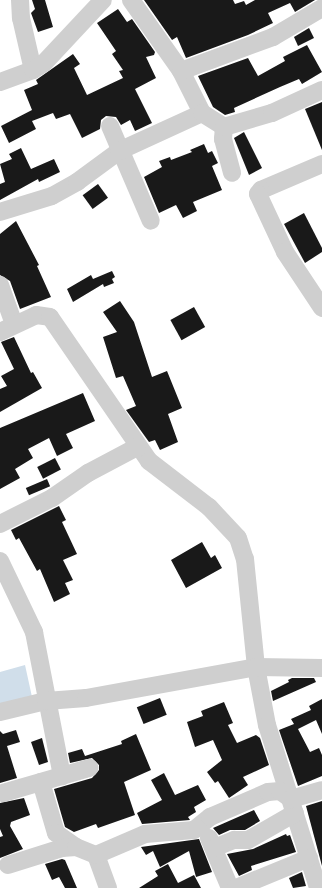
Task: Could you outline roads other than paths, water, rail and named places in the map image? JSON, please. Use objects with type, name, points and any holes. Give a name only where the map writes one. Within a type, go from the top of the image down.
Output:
[{"type":"street","points":[[20,0],[21,18],[33,70]]},
{"type":"street","points":[[0,82],[33,70],[44,63],[103,0]]},
{"type":"street","points":[[131,0],[180,71],[202,113],[224,127],[272,113],[322,90]]},
{"type":"street","points":[[180,71],[273,37],[322,8]]},
{"type":"street","points":[[0,212],[65,190],[119,151],[202,113]]},
{"type":"street","points":[[110,126],[119,151],[151,221]]},
{"type":"street","points":[[224,127],[223,139],[232,173]]},
{"type":"street","points":[[322,164],[258,194],[285,252],[322,308]]},
{"type":"street","points":[[0,285],[7,328],[36,315],[50,317],[72,346],[137,447],[149,461],[209,507],[238,538],[245,559],[256,667],[267,725],[318,888]]},
{"type":"street","points":[[0,524],[52,498],[88,473],[137,447]]},
{"type":"street","points":[[0,561],[31,622],[62,776]]},
{"type":"street","points":[[0,712],[46,701],[86,698],[256,667],[322,668]]},
{"type":"street","points":[[3,793],[89,768]]},
{"type":"street","points":[[41,782],[56,833],[76,847],[96,855],[146,834],[194,830],[210,817],[268,792],[280,791],[293,806]]},
{"type":"street","points":[[214,848],[234,840],[248,840],[293,806],[322,790]]},
{"type":"street","points":[[202,824],[214,848],[230,888]]},
{"type":"street","points":[[8,865],[46,852],[76,847]]},
{"type":"street","points":[[96,855],[108,888]]},
{"type":"street","points":[[236,888],[309,858]]}]
